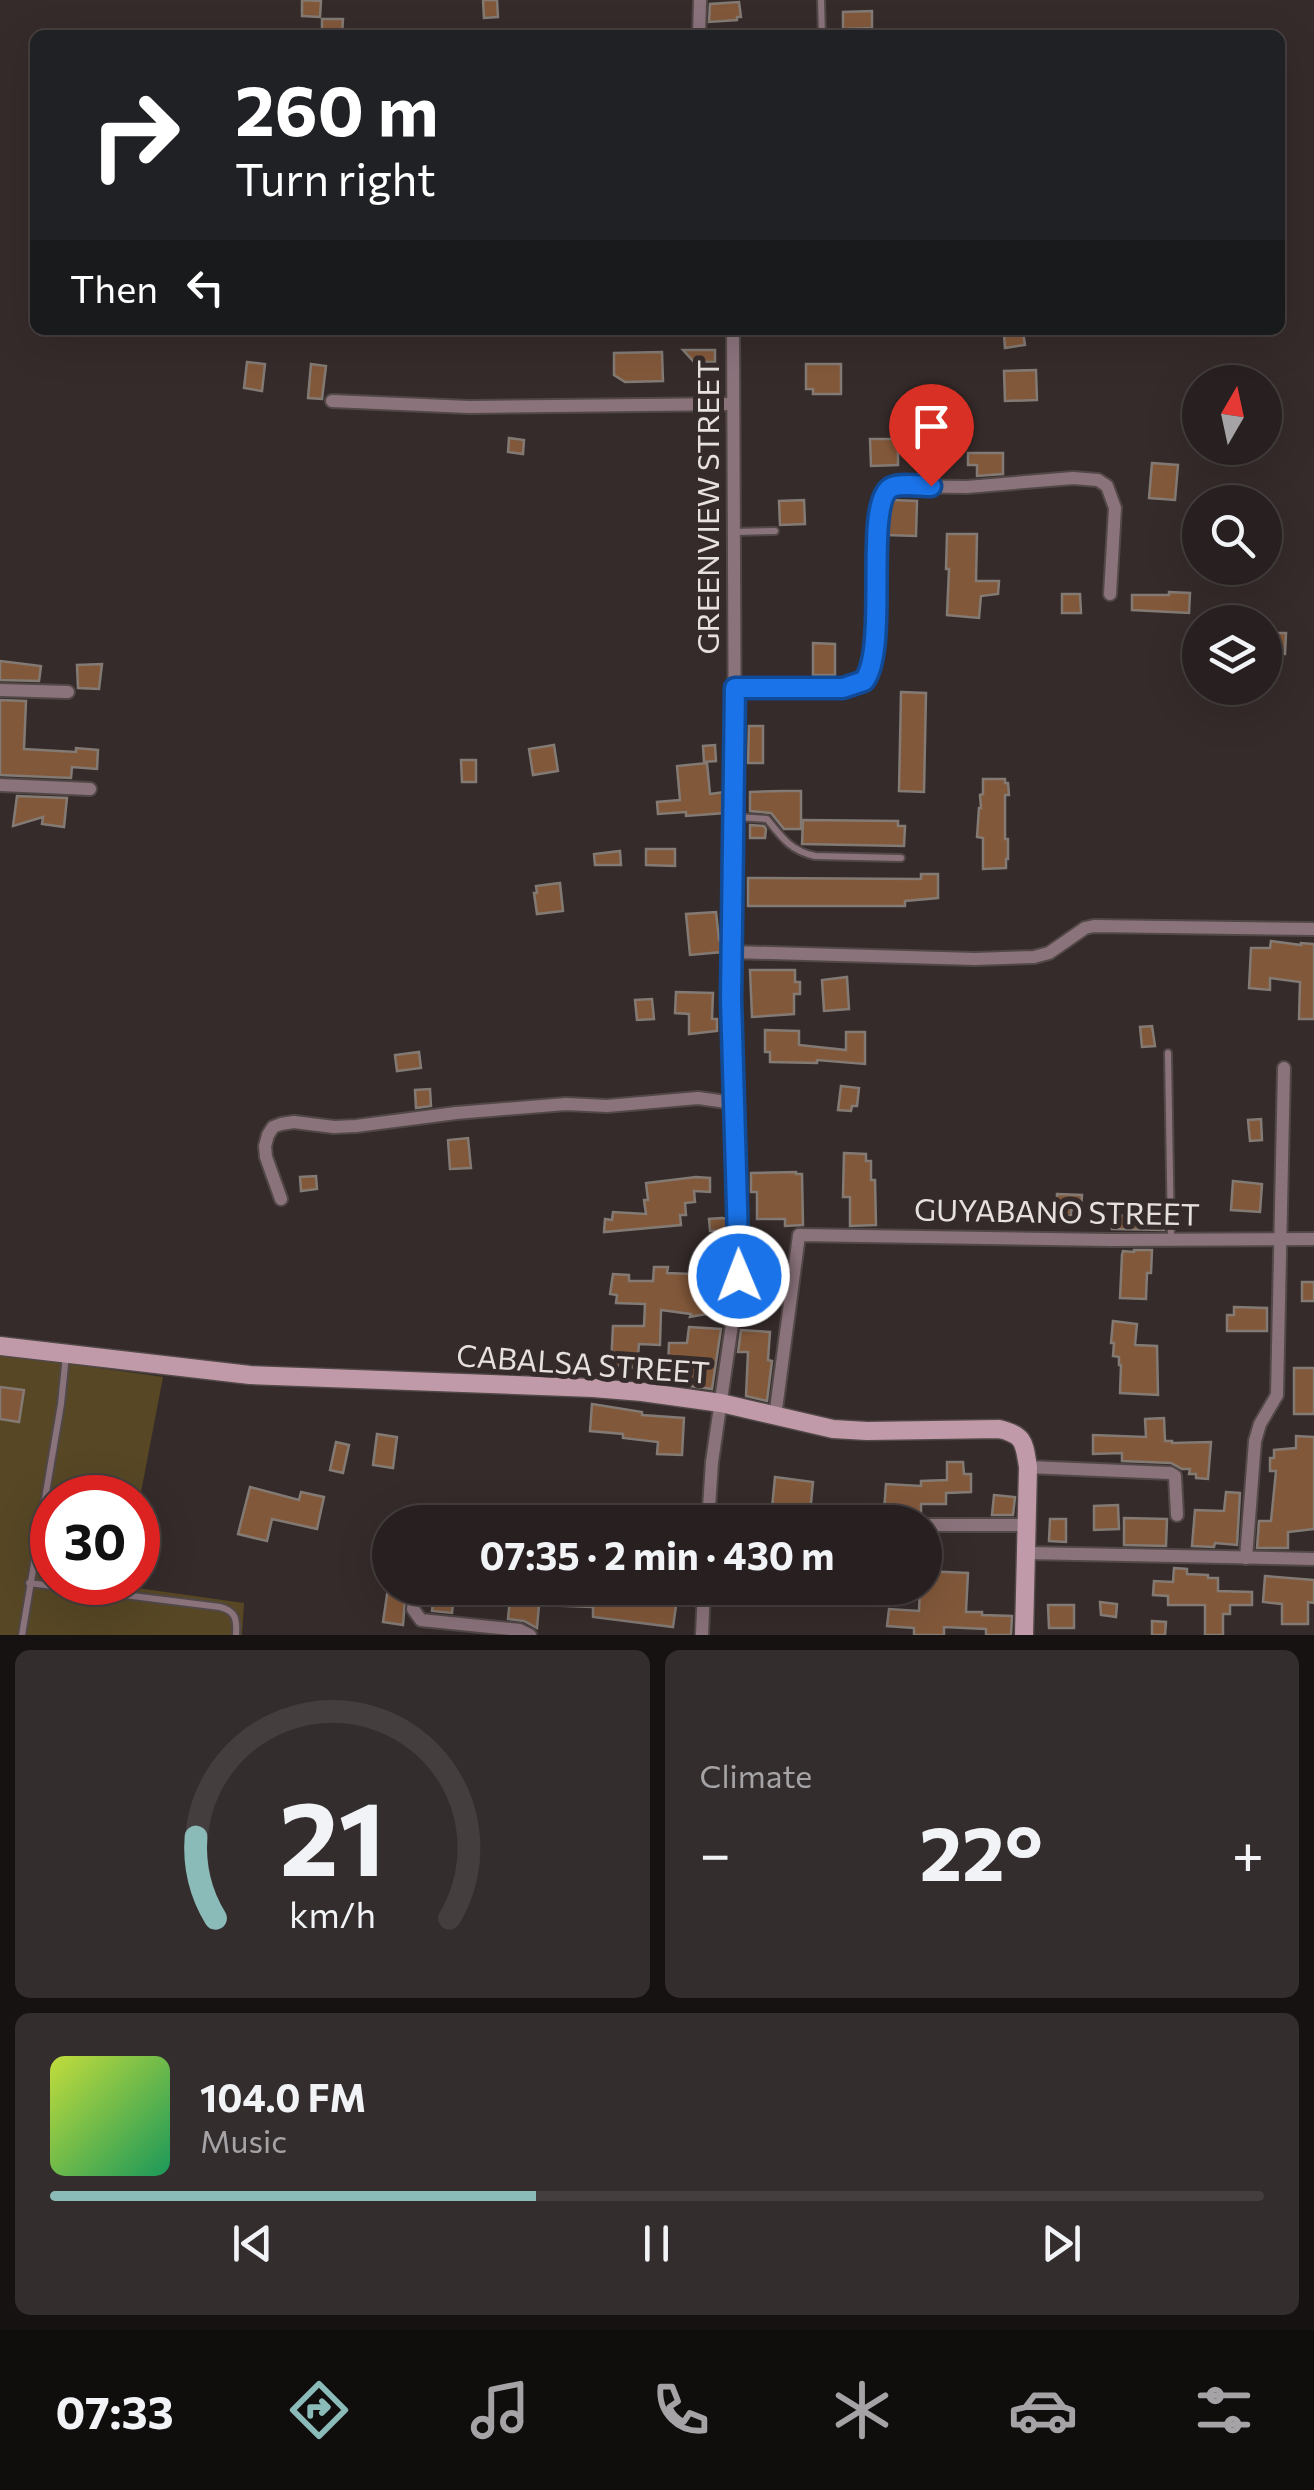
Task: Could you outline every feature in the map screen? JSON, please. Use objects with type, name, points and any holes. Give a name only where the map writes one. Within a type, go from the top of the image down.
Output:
[{"type":"street","points":[[699,30],[700,0]]},
{"type":"street","name":"GREENVIEW STREET","points":[[709,1505],[739,1265],[732,952],[733,335]]},
{"type":"street","points":[[332,400],[469,407],[732,404]]},
{"type":"street","points":[[735,688],[843,688],[864,681],[872,665],[881,502],[894,486],[967,487],[1073,478],[1098,480],[1106,486],[1115,508],[1110,594]]},
{"type":"street","points":[[0,690],[68,692]]},
{"type":"street","points":[[0,784],[90,789]]},
{"type":"street","points":[[732,952],[975,960],[1049,953],[1073,935],[1094,926],[1314,929]]},
{"type":"street","points":[[1246,1558],[1255,1442],[1260,1424],[1277,1396],[1284,1068]]},
{"type":"street","points":[[281,1198],[265,1146],[273,1127],[281,1124],[356,1126],[566,1104],[607,1106],[698,1098],[734,1103]]},
{"type":"street","name":"GUYABANO STREET","points":[[774,1416],[799,1235],[1314,1240]]},
{"type":"street","name":"CABALSA STREET","points":[[0,1346],[250,1376],[642,1392],[721,1402],[833,1429],[867,1432],[1012,1432],[1021,1437],[1028,1467]]},
{"type":"street","points":[[1024,1635],[1028,1467],[1170,1473],[1175,1476],[1178,1515]]},
{"type":"street","points":[[942,1524],[1028,1525]]},
{"type":"street","points":[[1027,1553],[1314,1559]]},
{"type":"street","points":[[414,1605],[421,1620],[520,1630],[530,1635]]},
{"type":"street","points":[[702,1635],[703,1605]]},
{"type":"lane","points":[[821,0],[822,30]]},
{"type":"lane","points":[[733,532],[774,531]]},
{"type":"lane","points":[[734,817],[767,820],[792,848],[815,856],[901,858]]},
{"type":"lane","points":[[1168,1052],[1171,1239]]},
{"type":"lane","points":[[22,1635],[66,1354]]},
{"type":"lane","points":[[29,1583],[220,1607],[232,1611],[236,1635]]},
{"type":"shaded area","points":[[0,1354],[163,1377],[144,1475],[30,1475],[30,1605],[160,1605],[160,1591],[244,1603],[242,1635],[0,1635]]},
{"type":"building","points":[[302,0],[321,1],[320,17],[302,16]]},
{"type":"building","points":[[483,0],[497,0],[498,17],[484,18]]},
{"type":"building","points":[[739,2],[741,17],[737,20],[709,22],[710,4]]},
{"type":"building","points":[[872,11],[872,28],[843,29],[843,12]]},
{"type":"building","points":[[322,19],[343,19],[342,30],[322,30]]},
{"type":"building","points":[[1004,335],[1023,335],[1025,345],[1005,348]]},
{"type":"building","points":[[683,350],[715,350],[715,362],[694,362]]},
{"type":"building","points":[[662,352],[663,381],[625,382],[614,375],[614,353]]},
{"type":"building","points":[[247,362],[265,364],[262,391],[244,388]]},
{"type":"building","points":[[311,364],[326,366],[322,399],[308,398]]},
{"type":"building","points":[[806,364],[841,364],[841,394],[813,394],[813,389],[806,389]]},
{"type":"building","points":[[1036,370],[1037,400],[1005,401],[1004,371]]},
{"type":"building","points":[[509,438],[524,440],[523,454],[508,452]]},
{"type":"building","points":[[870,439],[898,439],[898,465],[871,466]]},
{"type":"building","points":[[968,453],[1003,453],[1003,474],[977,476],[977,465],[968,465]]},
{"type":"building","points":[[1152,463],[1178,465],[1175,500],[1149,498]]},
{"type":"building","points":[[804,500],[805,524],[780,525],[779,501]]},
{"type":"building","points":[[892,500],[917,501],[916,536],[887,535]]},
{"type":"building","points":[[947,534],[977,534],[976,581],[999,581],[998,594],[981,596],[979,618],[947,615]]},
{"type":"building","points":[[1190,593],[1189,605],[1182,605],[1182,613],[1132,610],[1132,595]]},
{"type":"building","points":[[1062,594],[1080,594],[1081,613],[1062,613]]},
{"type":"building","points":[[1282,633],[1286,633],[1282,654]]},
{"type":"building","points":[[813,643],[835,644],[835,675],[813,675]]},
{"type":"building","points":[[0,661],[41,666],[39,681],[0,680]]},
{"type":"building","points":[[102,664],[99,689],[78,688],[77,665]]},
{"type":"building","points":[[901,692],[926,693],[924,792],[899,791]]},
{"type":"building","points":[[0,700],[26,701],[24,749],[98,750],[97,769],[72,767],[71,778],[0,775]]},
{"type":"building","points":[[749,726],[763,726],[763,763],[748,763]]},
{"type":"building","points":[[554,745],[558,771],[533,775],[529,749]]},
{"type":"building","points":[[715,745],[716,761],[704,762],[703,746]]},
{"type":"building","points":[[461,760],[476,760],[476,782],[462,782]]},
{"type":"building","points":[[707,763],[710,794],[725,792],[725,813],[658,814],[657,802],[680,800],[677,766]]},
{"type":"building","points":[[983,779],[1005,779],[1008,783],[1006,868],[983,869],[983,838],[977,837]]},
{"type":"building","points":[[801,791],[801,829],[784,829],[771,813],[750,811],[750,792]]},
{"type":"building","points":[[17,796],[67,798],[64,827],[42,824],[43,817],[13,826]]},
{"type":"building","points":[[803,820],[898,821],[898,826],[905,826],[904,846],[802,844]]},
{"type":"building","points":[[750,825],[764,826],[765,838],[750,838]]},
{"type":"building","points":[[646,849],[675,849],[675,866],[646,865]]},
{"type":"building","points":[[620,851],[621,865],[595,865],[594,854]]},
{"type":"building","points":[[921,874],[938,874],[938,898],[905,901],[905,906],[748,906],[748,878],[921,879]]},
{"type":"building","points":[[560,883],[563,911],[537,914],[536,886]]},
{"type":"building","points":[[716,912],[722,952],[690,955],[686,914]]},
{"type":"building","points":[[1271,941],[1314,944],[1314,1019],[1299,1019],[1300,982],[1270,978],[1270,990],[1249,988],[1251,948],[1270,948]]},
{"type":"building","points":[[750,970],[795,970],[800,994],[794,994],[794,1014],[752,1017]]},
{"type":"building","points":[[847,977],[849,1009],[824,1011],[822,980]]},
{"type":"building","points":[[676,992],[713,993],[712,1019],[717,1019],[717,1031],[689,1034],[689,1014],[675,1013]]},
{"type":"building","points":[[652,999],[654,1019],[637,1020],[635,1000]]},
{"type":"building","points":[[1152,1026],[1155,1046],[1142,1047],[1140,1027]]},
{"type":"building","points":[[765,1030],[799,1031],[799,1045],[846,1050],[846,1032],[865,1032],[865,1064],[770,1062],[770,1052],[765,1052]]},
{"type":"building","points":[[419,1052],[421,1068],[397,1071],[395,1055]]},
{"type":"building","points":[[841,1086],[859,1088],[857,1106],[852,1106],[851,1111],[838,1110]]},
{"type":"building","points":[[430,1089],[431,1106],[416,1108],[415,1090]]},
{"type":"building","points":[[1261,1119],[1262,1140],[1250,1141],[1248,1120]]},
{"type":"building","points":[[468,1138],[471,1168],[450,1169],[448,1140]]},
{"type":"building","points":[[844,1153],[866,1154],[866,1161],[871,1161],[876,1225],[850,1226],[850,1197],[843,1197]]},
{"type":"building","points":[[751,1173],[802,1174],[803,1225],[785,1226],[785,1219],[757,1219],[757,1192],[751,1192]]},
{"type":"building","points":[[316,1176],[317,1189],[301,1191],[300,1177]]},
{"type":"building","points":[[710,1178],[710,1192],[694,1191],[695,1202],[685,1203],[686,1215],[680,1215],[681,1225],[604,1232],[605,1219],[612,1220],[613,1212],[646,1214],[646,1183]]},
{"type":"building","points":[[1233,1181],[1262,1184],[1260,1212],[1231,1210]]},
{"type":"building","points":[[1057,1194],[1082,1195],[1081,1210],[1071,1210],[1068,1224],[1056,1224]]},
{"type":"building","points":[[1136,1209],[1155,1210],[1155,1217],[1164,1218],[1164,1230],[1112,1229],[1111,1216],[1136,1215]]},
{"type":"building","points":[[709,1219],[729,1219],[729,1230],[710,1231]]},
{"type":"building","points":[[712,1245],[728,1245],[724,1311],[690,1317],[691,1314],[661,1310],[660,1345],[639,1344],[637,1368],[611,1366],[613,1326],[644,1326],[645,1304],[616,1303],[617,1295],[610,1294],[613,1274],[629,1275],[629,1281],[653,1281],[654,1267],[668,1267],[667,1273],[692,1274],[695,1300],[717,1298]]},
{"type":"building","points":[[1152,1250],[1146,1299],[1120,1298],[1123,1251]]},
{"type":"building","points":[[1302,1282],[1314,1282],[1314,1301],[1302,1301]]},
{"type":"building","points":[[1234,1307],[1267,1308],[1267,1331],[1227,1331],[1227,1315],[1234,1315]]},
{"type":"building","points":[[1113,1321],[1137,1324],[1135,1345],[1157,1346],[1158,1395],[1120,1393],[1121,1365],[1119,1357],[1113,1356],[1111,1343]]},
{"type":"building","points":[[689,1327],[721,1329],[712,1389],[674,1384],[675,1368],[668,1368],[669,1343],[687,1343]]},
{"type":"building","points":[[741,1330],[770,1332],[768,1360],[772,1361],[767,1401],[746,1396],[748,1352],[738,1352]]},
{"type":"building","points":[[1294,1368],[1314,1368],[1314,1414],[1294,1414]]},
{"type":"building","points":[[0,1387],[24,1390],[19,1422],[0,1419]]},
{"type":"building","points":[[592,1404],[642,1415],[684,1418],[682,1455],[657,1454],[658,1442],[590,1431]]},
{"type":"building","points":[[1164,1418],[1165,1441],[1211,1442],[1208,1479],[1196,1478],[1196,1474],[1189,1474],[1190,1469],[1171,1463],[1122,1461],[1122,1453],[1093,1454],[1093,1435],[1146,1437],[1145,1419]]},
{"type":"building","points":[[377,1434],[397,1437],[393,1468],[373,1465]]},
{"type":"building","points":[[1296,1436],[1314,1437],[1314,1529],[1288,1532],[1288,1548],[1257,1548],[1259,1521],[1271,1521],[1276,1471],[1270,1471],[1270,1458],[1274,1458],[1274,1450],[1296,1448]]},
{"type":"building","points":[[336,1442],[349,1445],[343,1473],[330,1470]]},
{"type":"building","points":[[947,1462],[963,1462],[964,1474],[971,1474],[971,1492],[946,1493],[946,1504],[884,1505],[886,1484],[921,1486],[921,1481],[947,1480]]},
{"type":"building","points":[[775,1477],[813,1482],[811,1505],[772,1505]]},
{"type":"building","points":[[250,1487],[299,1500],[301,1492],[324,1497],[317,1529],[272,1519],[267,1541],[238,1534]]},
{"type":"building","points":[[1226,1492],[1240,1493],[1237,1545],[1192,1546],[1195,1510],[1224,1511]]},
{"type":"building","points":[[994,1495],[1015,1497],[1013,1515],[992,1515]]},
{"type":"building","points":[[1118,1505],[1119,1529],[1094,1530],[1094,1506]]},
{"type":"building","points":[[1124,1518],[1167,1519],[1166,1546],[1124,1545]]},
{"type":"building","points":[[1050,1519],[1066,1519],[1066,1542],[1049,1541]]},
{"type":"building","points":[[1174,1568],[1218,1578],[1218,1591],[1252,1592],[1252,1605],[1230,1605],[1230,1614],[1223,1614],[1223,1635],[1205,1635],[1205,1605],[1168,1605],[1168,1596],[1153,1595],[1154,1581],[1173,1582]]},
{"type":"building","points":[[942,1572],[968,1573],[966,1612],[1012,1616],[1011,1635],[944,1627],[944,1635],[914,1635],[914,1628],[887,1626],[889,1609],[919,1611],[919,1605],[942,1605]]},
{"type":"building","points":[[1265,1576],[1314,1580],[1314,1603],[1308,1602],[1308,1624],[1282,1624],[1282,1604],[1263,1602]]},
{"type":"building","points":[[1100,1602],[1117,1604],[1116,1617],[1101,1615]]},
{"type":"building","points":[[386,1605],[405,1605],[403,1625],[383,1622]]},
{"type":"building","points":[[433,1605],[453,1605],[452,1613],[432,1611]]},
{"type":"building","points":[[509,1605],[539,1605],[537,1628],[508,1619]]},
{"type":"building","points":[[539,1605],[676,1605],[673,1627],[593,1617],[593,1607]]},
{"type":"building","points":[[1048,1605],[1074,1605],[1074,1628],[1049,1628]]},
{"type":"building","points":[[1152,1621],[1166,1622],[1165,1635],[1152,1635]]},
{"type":"route","points":[[739,1276],[731,999],[735,688],[843,688],[864,681],[872,665],[881,502],[894,486],[931,486]]}]
